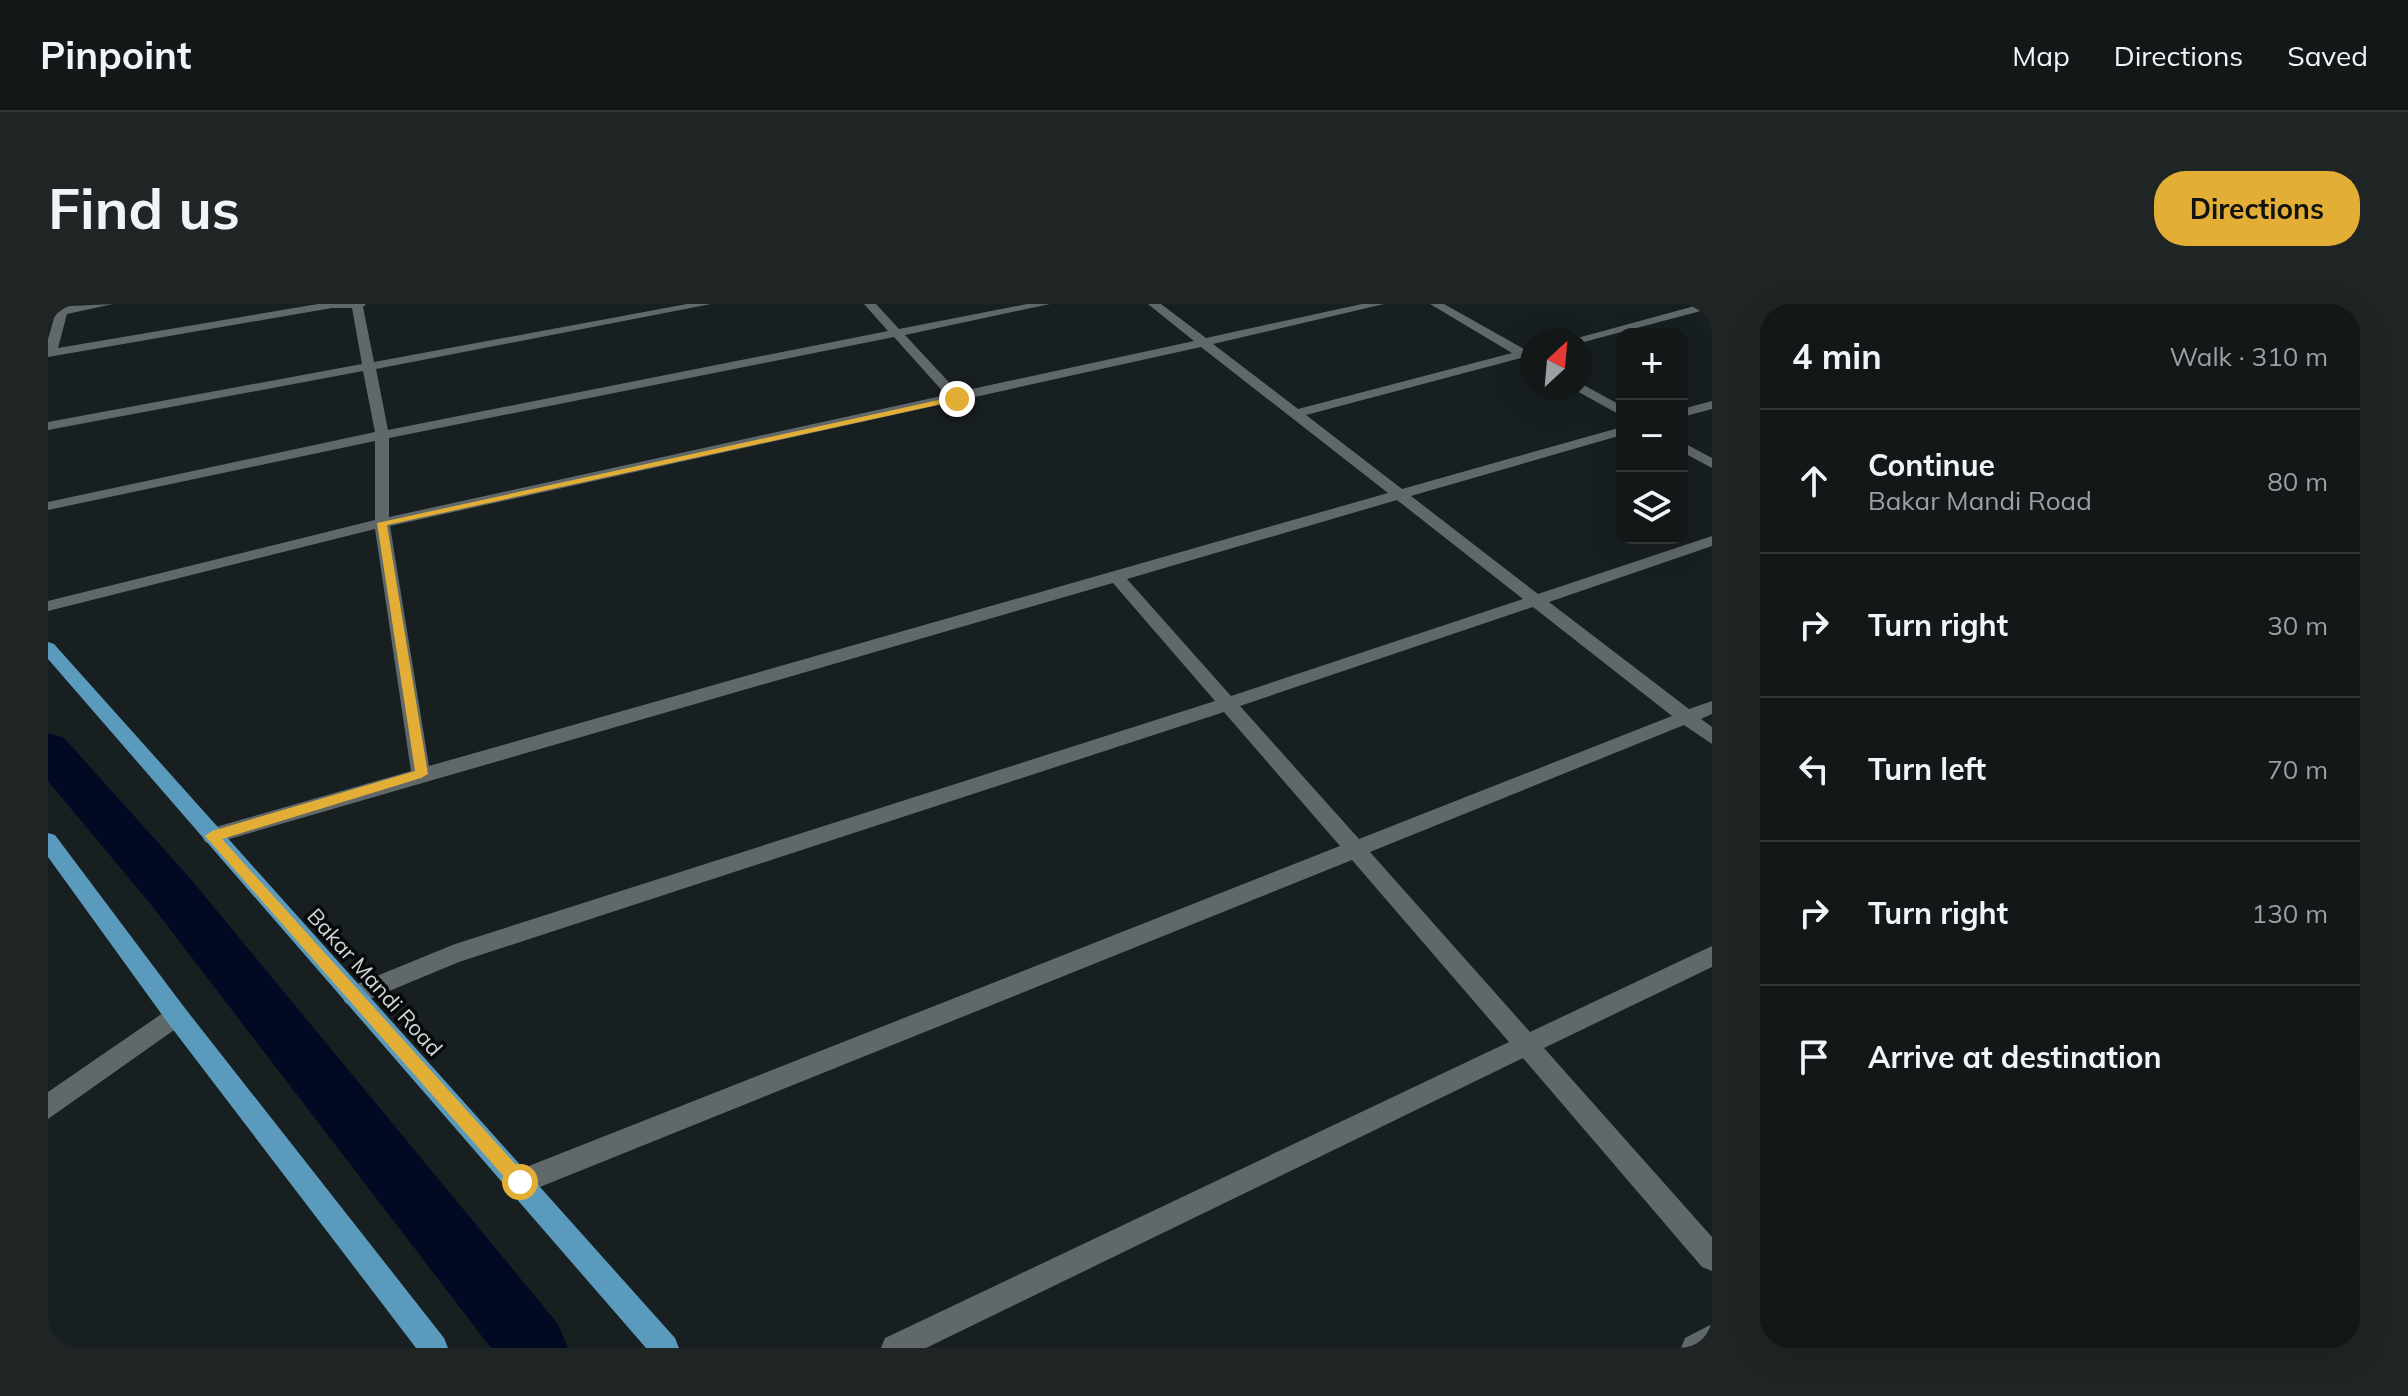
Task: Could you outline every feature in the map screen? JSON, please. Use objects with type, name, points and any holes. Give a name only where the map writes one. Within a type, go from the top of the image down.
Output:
[{"type":"main road","name":"Bakar Mandi Road","points":[[48,648],[665,1348]]},
{"type":"main road","points":[[48,841],[176,1015],[434,1348]]},
{"type":"street","points":[[107,304],[63,308],[49,353],[332,304],[359,304],[382,435],[382,523],[421,774]]},
{"type":"street","points":[[48,426],[705,304]]},
{"type":"street","points":[[870,304],[957,399]]},
{"type":"street","points":[[48,506],[382,435],[1044,304]]},
{"type":"street","points":[[1154,304],[1712,737]]},
{"type":"street","points":[[48,606],[382,523],[1378,304]]},
{"type":"street","points":[[1436,304],[1520,350]]},
{"type":"street","points":[[1592,336],[1712,305]]},
{"type":"street","points":[[1296,414],[1520,357]]},
{"type":"street","points":[[1592,394],[1616,408]]},
{"type":"street","points":[[1688,411],[1712,405]]},
{"type":"street","points":[[212,836],[1616,433]]},
{"type":"street","points":[[1688,450],[1712,464]]},
{"type":"street","points":[[353,996],[455,954],[1227,704],[1712,541]]},
{"type":"street","points":[[1116,576],[1712,1257]]},
{"type":"street","points":[[520,1182],[1712,707]]},
{"type":"street","points":[[895,1348],[1712,956]]},
{"type":"street","points":[[48,1107],[176,1015]]},
{"type":"street","points":[[1695,1348],[1712,1338]]},
{"type":"waterway","points":[[48,750],[171,892],[534,1348]]},
{"type":"route","points":[[520,1182],[212,836],[421,774],[382,523],[957,399]]}]
